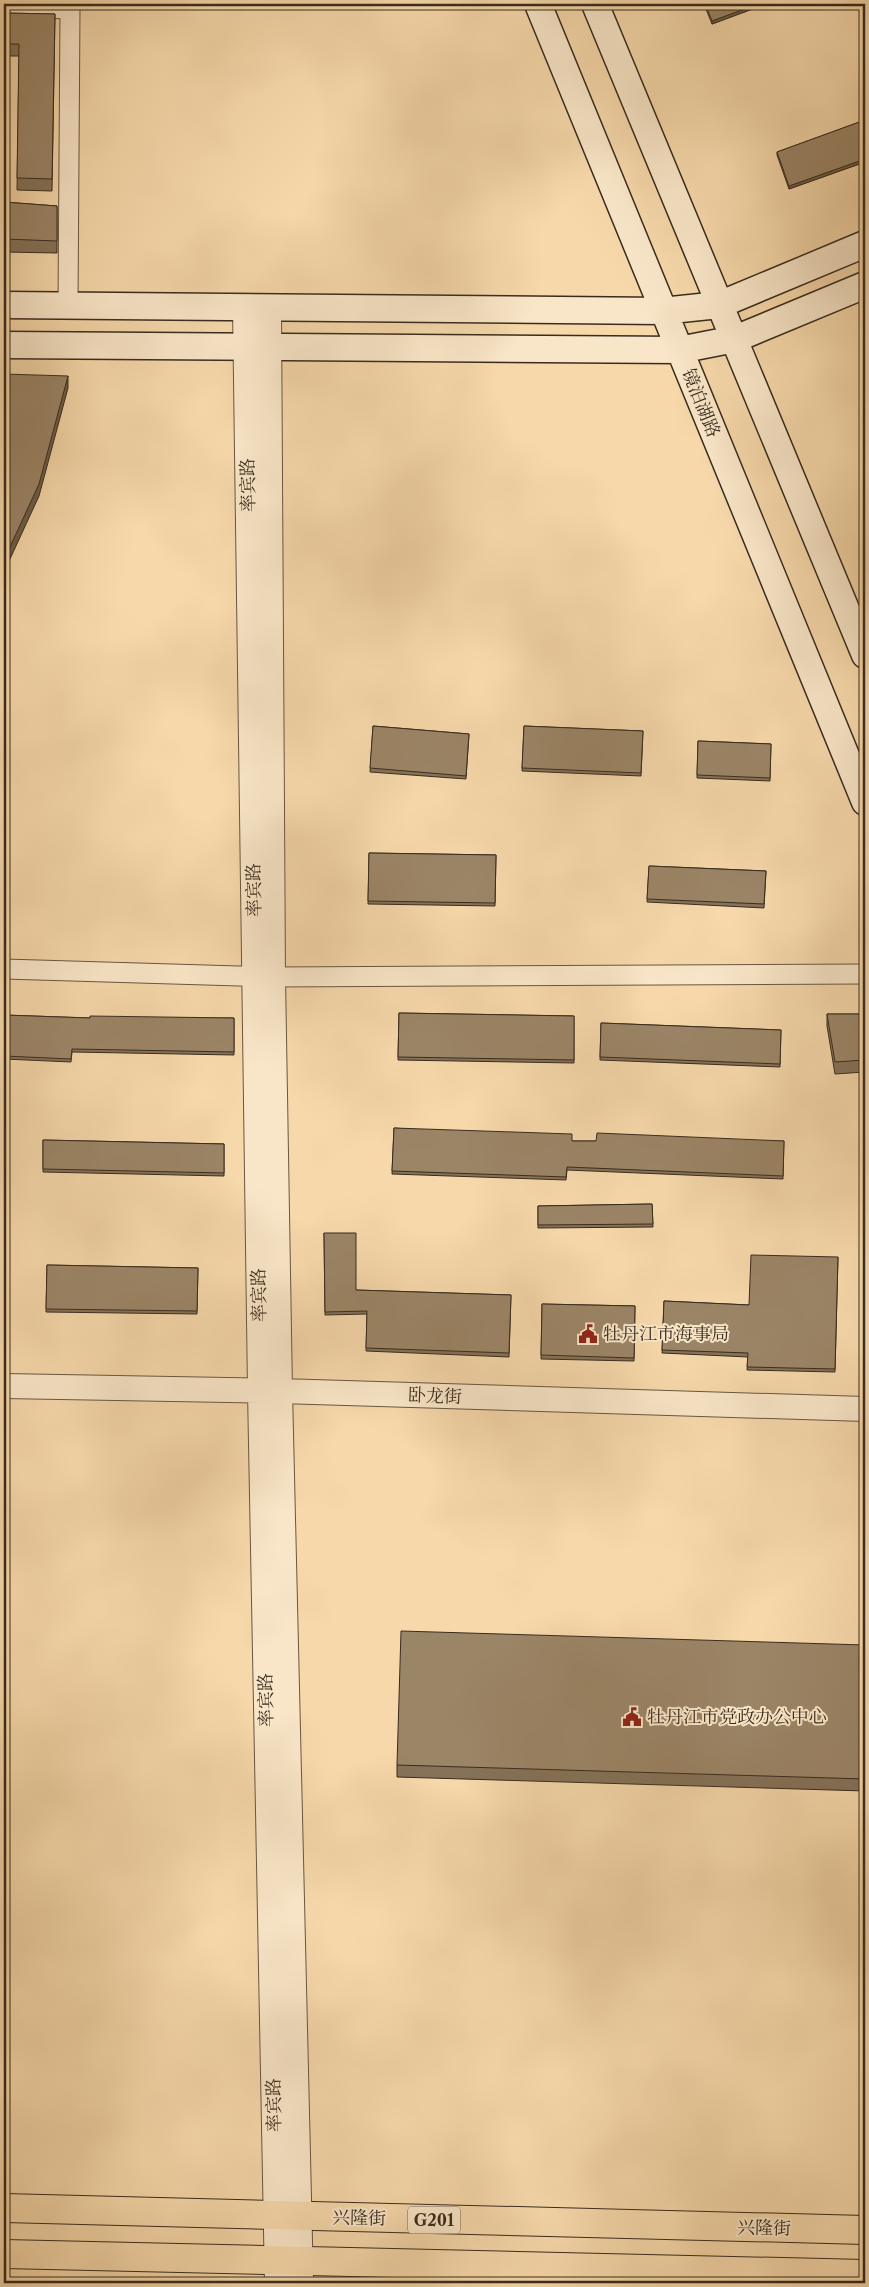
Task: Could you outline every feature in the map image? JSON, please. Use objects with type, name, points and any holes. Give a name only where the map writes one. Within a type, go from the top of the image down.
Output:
[{"type":"highway","name":"兴隆街","points":[[4,2208],[288,2217],[865,2230]]},
{"type":"highway","points":[[4,2254],[289,2272],[865,2274]]},
{"type":"main road","name":"镜泊湖路","points":[[538,4],[662,311],[865,802]]},
{"type":"main road","points":[[595,4],[865,655]]},
{"type":"main road","points":[[4,305],[662,311],[720,305],[865,244]]},
{"type":"main road","points":[[4,345],[679,350],[734,340],[865,285]]},
{"type":"street","points":[[4,7],[70,9],[68,305]]},
{"type":"street","name":"率宾路","points":[[257,308],[270,1391],[289,2272]]},
{"type":"street","points":[[4,969],[264,976],[865,974]]},
{"type":"street","name":"卧龙街","points":[[4,1386],[270,1391],[865,1408]]},
{"type":"building","points":[[705,4],[758,4],[712,21]]},
{"type":"building","points":[[4,13],[55,14],[52,179],[17,178],[19,44],[4,44]]},
{"type":"building","points":[[865,120],[865,159],[789,186],[777,152]]},
{"type":"building","points":[[4,202],[57,206],[57,241],[4,239]]},
{"type":"building","points":[[4,374],[68,376],[39,484],[4,560]]},
{"type":"building","points":[[373,726],[469,734],[466,776],[370,768]]},
{"type":"building","points":[[524,726],[643,731],[641,773],[522,768]]},
{"type":"building","points":[[698,741],[771,744],[770,778],[697,775]]},
{"type":"building","points":[[369,853],[496,855],[495,903],[368,901]]},
{"type":"building","points":[[649,866],[766,871],[764,904],[647,899]]},
{"type":"building","points":[[399,1013],[574,1016],[574,1060],[398,1057]]},
{"type":"building","points":[[827,1014],[865,1014],[865,1060],[835,1062]]},
{"type":"building","points":[[4,1015],[90,1018],[90,1016],[234,1018],[234,1052],[72,1049],[71,1059],[4,1056]]},
{"type":"building","points":[[601,1023],[781,1030],[780,1064],[600,1057]]},
{"type":"building","points":[[394,1128],[572,1134],[572,1141],[596,1141],[597,1133],[784,1141],[783,1176],[567,1167],[566,1177],[392,1171]]},
{"type":"building","points":[[43,1140],[224,1144],[224,1173],[43,1169]]},
{"type":"building","points":[[652,1204],[653,1224],[538,1225],[538,1206]]},
{"type":"building","points":[[324,1233],[356,1233],[356,1290],[511,1295],[509,1353],[366,1348],[367,1311],[325,1312]]},
{"type":"building","points":[[751,1255],[838,1257],[835,1369],[747,1367],[748,1353],[662,1350],[664,1301],[749,1305]]},
{"type":"building","points":[[47,1265],[198,1268],[197,1311],[46,1309]]},
{"type":"building","name":"牡丹江市海事局","points":[[542,1304],[635,1306],[634,1358],[541,1355]]},
{"type":"building","name":"牡丹江市党政办公中心","points":[[401,1631],[865,1645],[865,1779],[397,1765]]},
{"type":"place","name":"牡丹江市海事局","points":[[588,1334]]},
{"type":"place","name":"牡丹江市党政办公中心","points":[[632,1717]]}]
